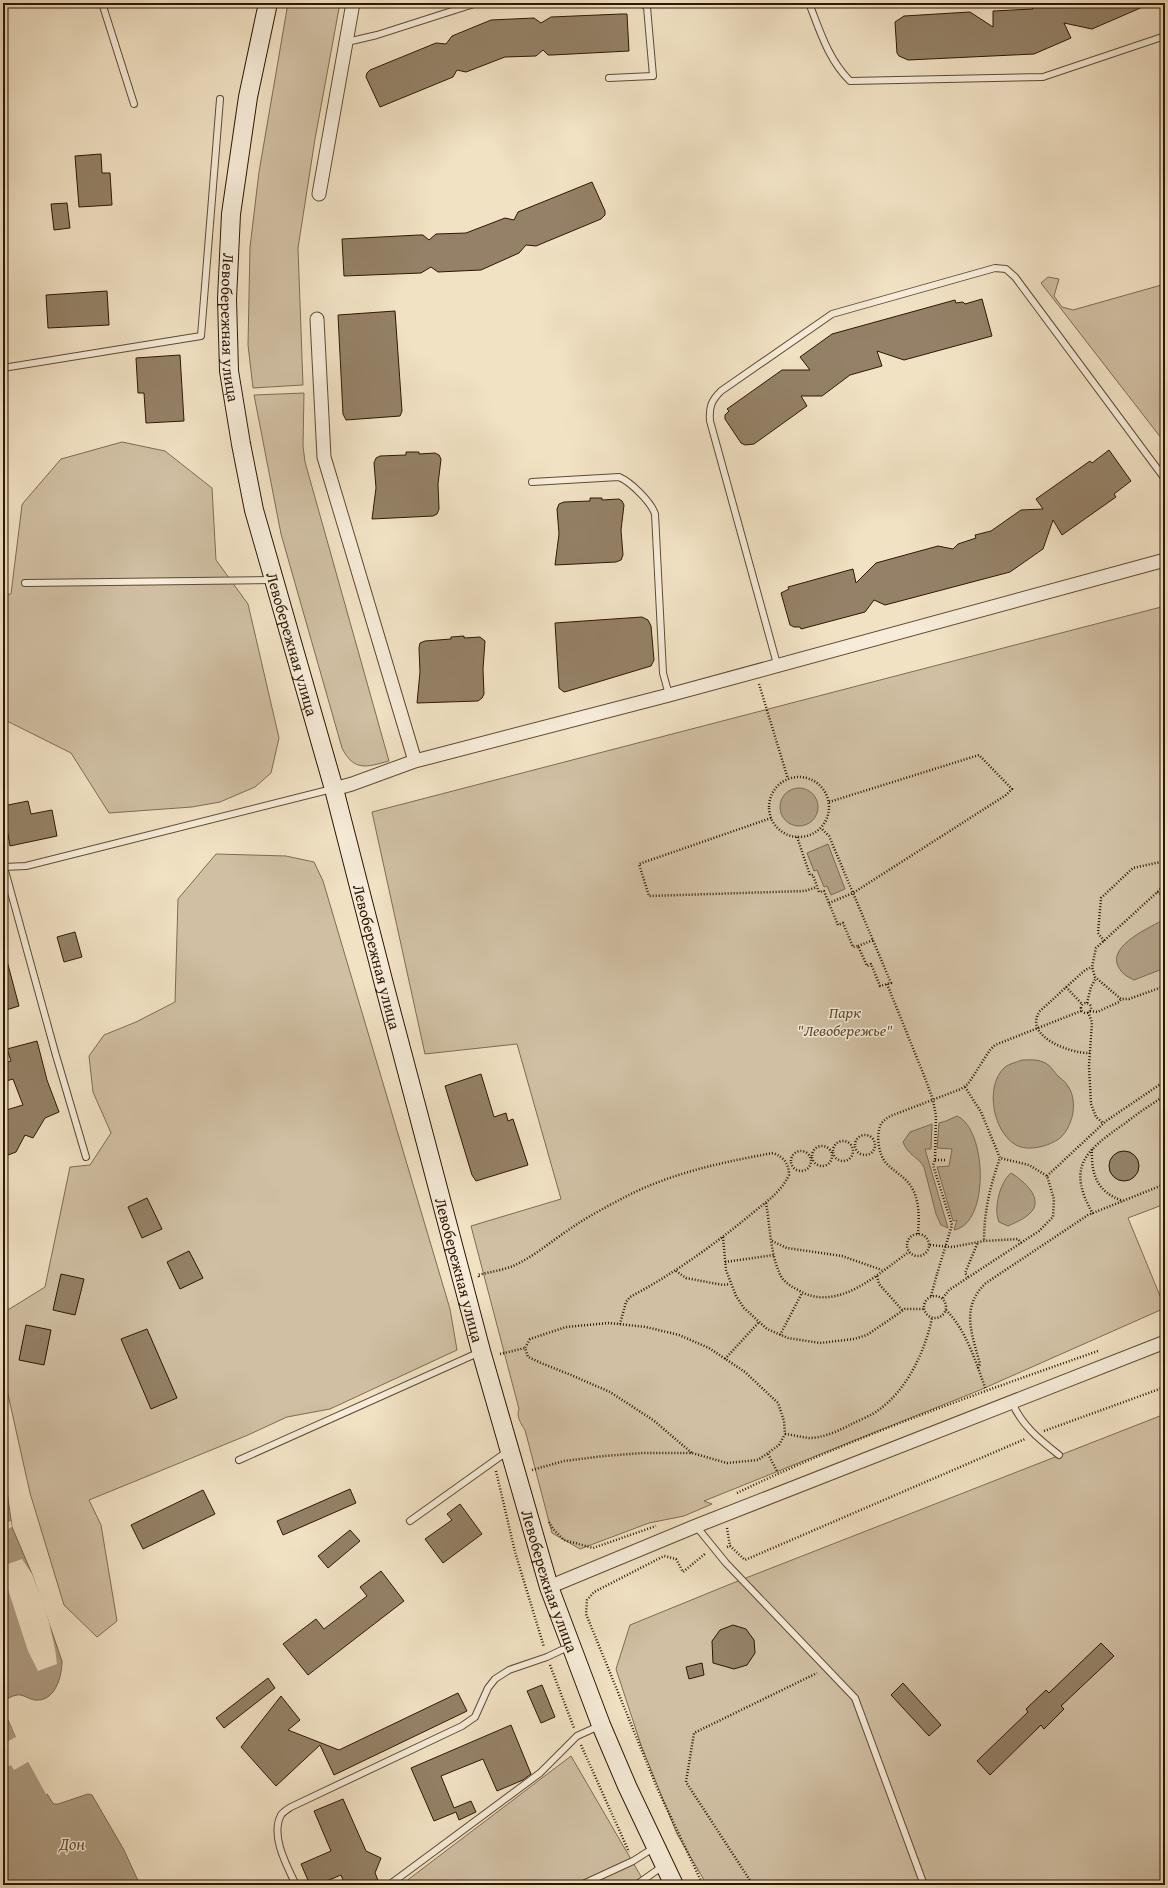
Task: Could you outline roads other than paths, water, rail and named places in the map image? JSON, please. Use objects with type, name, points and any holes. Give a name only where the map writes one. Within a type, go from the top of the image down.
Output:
[{"type":"main road","name":"Левобережная улица","points":[[268,3],[248,97],[231,214],[227,299],[229,371],[254,510],[334,788],[387,996],[481,1351],[549,1587],[601,1725],[655,1847],[674,1885]]},
{"type":"street","points":[[319,194],[353,3]]},
{"type":"street","points":[[317,319],[324,457],[415,761]]},
{"type":"street","points":[[334,788],[352,784],[415,761],[669,695],[755,670],[1165,560]]},
{"type":"street","points":[[549,1587],[696,1526],[1165,1342]]},
{"type":"lane","points":[[102,3],[134,104]]},
{"type":"lane","points":[[345,42],[377,35],[477,3]]},
{"type":"lane","points":[[609,78],[653,76],[647,7],[641,3]]},
{"type":"lane","points":[[809,3],[829,53],[838,69],[850,80],[1043,77],[1165,36]]},
{"type":"lane","points":[[3,368],[201,336],[220,99]]},
{"type":"lane","points":[[778,664],[710,421],[709,409],[712,400],[721,391],[832,314],[995,268],[1006,270],[1015,277],[1165,479]]},
{"type":"lane","points":[[532,482],[619,478],[627,481],[653,508],[655,514],[663,673],[669,695]]},
{"type":"lane","points":[[25,583],[274,580]]},
{"type":"lane","points":[[86,1157],[55,1052],[4,865],[26,866],[334,788]]},
{"type":"lane","points":[[239,1460],[481,1351]]},
{"type":"lane","points":[[1012,1402],[1016,1411],[1034,1435],[1059,1455]]},
{"type":"lane","points":[[410,1521],[509,1450]]},
{"type":"lane","points":[[696,1526],[712,1548],[855,1698],[924,1885]]},
{"type":"lane","points":[[296,1885],[281,1850],[278,1830],[282,1814],[291,1807],[462,1726],[475,1717],[488,1688],[495,1679],[509,1670],[547,1657],[570,1646]]},
{"type":"lane","points":[[389,1885],[540,1773],[577,1736],[601,1725]]},
{"type":"lane","points":[[581,1885],[633,1861],[655,1847]]},
{"type":"lane","points":[[636,1885],[664,1865]]},
{"type":"water","points":[[799,788],[809,791],[815,797],[818,807],[815,817],[809,823],[799,826],[789,823],[783,817],[780,807],[783,797],[789,791]]},
{"type":"water","points":[[828,844],[845,889],[831,895],[827,886],[824,887],[817,870],[814,871],[807,853]]},
{"type":"water","points":[[1165,919],[1165,968],[1134,980],[1126,976],[1118,966],[1117,958],[1119,951],[1132,938]]},
{"type":"water","points":[[1022,1060],[1038,1060],[1048,1065],[1064,1081],[1072,1093],[1073,1114],[1065,1133],[1056,1141],[1045,1146],[1027,1148],[1016,1145],[1008,1139],[997,1120],[993,1097],[998,1075],[1005,1067]]},
{"type":"water","points":[[957,1116],[967,1124],[974,1138],[979,1156],[980,1176],[979,1195],[974,1211],[966,1224],[954,1230],[957,1220],[953,1221],[937,1167],[949,1166],[952,1149],[937,1148],[939,1123]]},
{"type":"water","points":[[932,1124],[931,1149],[925,1149],[948,1228],[941,1225],[936,1214],[924,1167],[907,1150],[903,1142],[910,1132]]},
{"type":"water","points":[[1011,1173],[1020,1179],[1032,1192],[1035,1203],[1034,1208],[1029,1214],[1008,1226],[999,1222],[997,1217],[997,1203],[1001,1189],[1007,1177]]},
{"type":"water","points":[[3,1463],[12,1527],[32,1574],[62,1661],[61,1674],[56,1687],[48,1697],[42,1700],[30,1699],[17,1695],[3,1702]]},
{"type":"water","name":"Дон","points":[[3,1709],[28,1762],[52,1802],[54,1804],[58,1804],[88,1794],[92,1795],[124,1850],[140,1885],[3,1885]]},
{"type":"park label","name":"Парк \"Левобережье\"","points":[[845,1021]]}]
